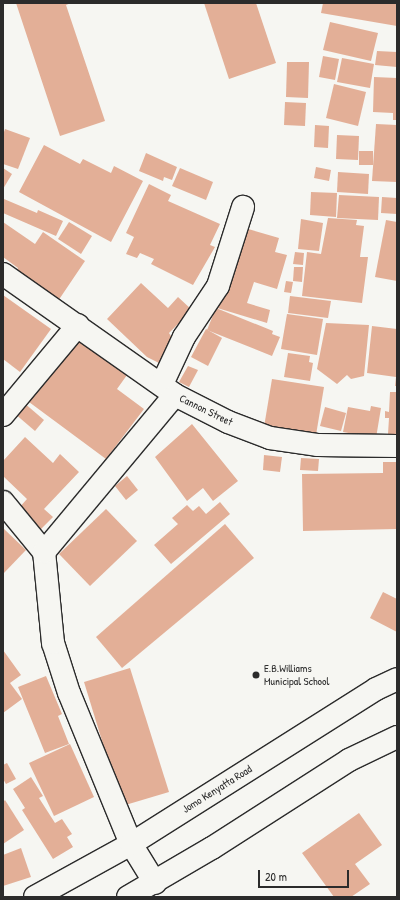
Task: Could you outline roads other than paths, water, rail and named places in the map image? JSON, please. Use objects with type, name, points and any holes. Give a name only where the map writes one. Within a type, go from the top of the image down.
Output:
[{"type":"street","points":[[44,552],[168,389],[184,337],[218,286],[243,207]]},
{"type":"street","name":"Cannon Street","points":[[3,274],[168,389],[228,422],[270,438],[318,445],[397,446]]},
{"type":"street","points":[[3,415],[78,325]]},
{"type":"street","points":[[3,502],[44,552],[53,643],[69,693],[131,844],[155,883]]},
{"type":"street","name":"Jomo Kenyatta Road","points":[[39,895],[131,844],[376,689],[397,679]]},
{"type":"street","points":[[128,897],[155,883],[349,760],[397,737]]},
{"type":"place","name":"E.B.Williams Municipal School","points":[[256,675]]}]
